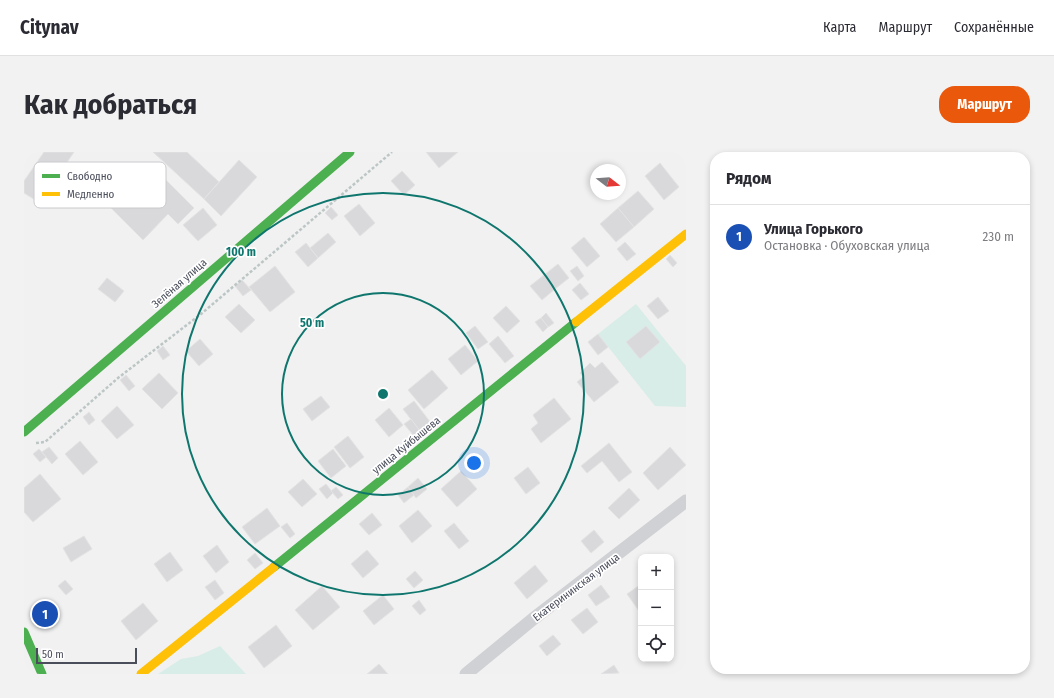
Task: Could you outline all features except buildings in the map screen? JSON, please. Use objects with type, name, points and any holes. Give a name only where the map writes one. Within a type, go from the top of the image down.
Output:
[{"type":"street","name":"Зелёная улица","points":[[24,432],[350,152]]},
{"type":"street","name":"улица Куйбышева","points":[[141,674],[686,234]]},
{"type":"street","name":"Екатерининская улица","points":[[466,674],[533,619],[686,501]]},
{"type":"street","points":[[24,632],[42,674]]},
{"type":"path","points":[[29,443],[45,442],[118,378],[201,314],[392,152]]},
{"type":"green space","points":[[636,304],[686,366],[686,407],[655,406],[598,334]]},
{"type":"green space","points":[[220,646],[246,674],[158,674],[181,659],[198,656]]},
{"type":"traffic: fast","points":[[24,432],[350,152]]},
{"type":"traffic: fast","points":[[274,567],[576,322]]},
{"type":"traffic: fast","points":[[24,632],[42,674]]},
{"type":"traffic: slow","points":[[576,322],[686,234]]},
{"type":"traffic: slow","points":[[141,674],[274,567]]},
{"type":"place","name":"Улица Горького","points":[[45,614]]}]
